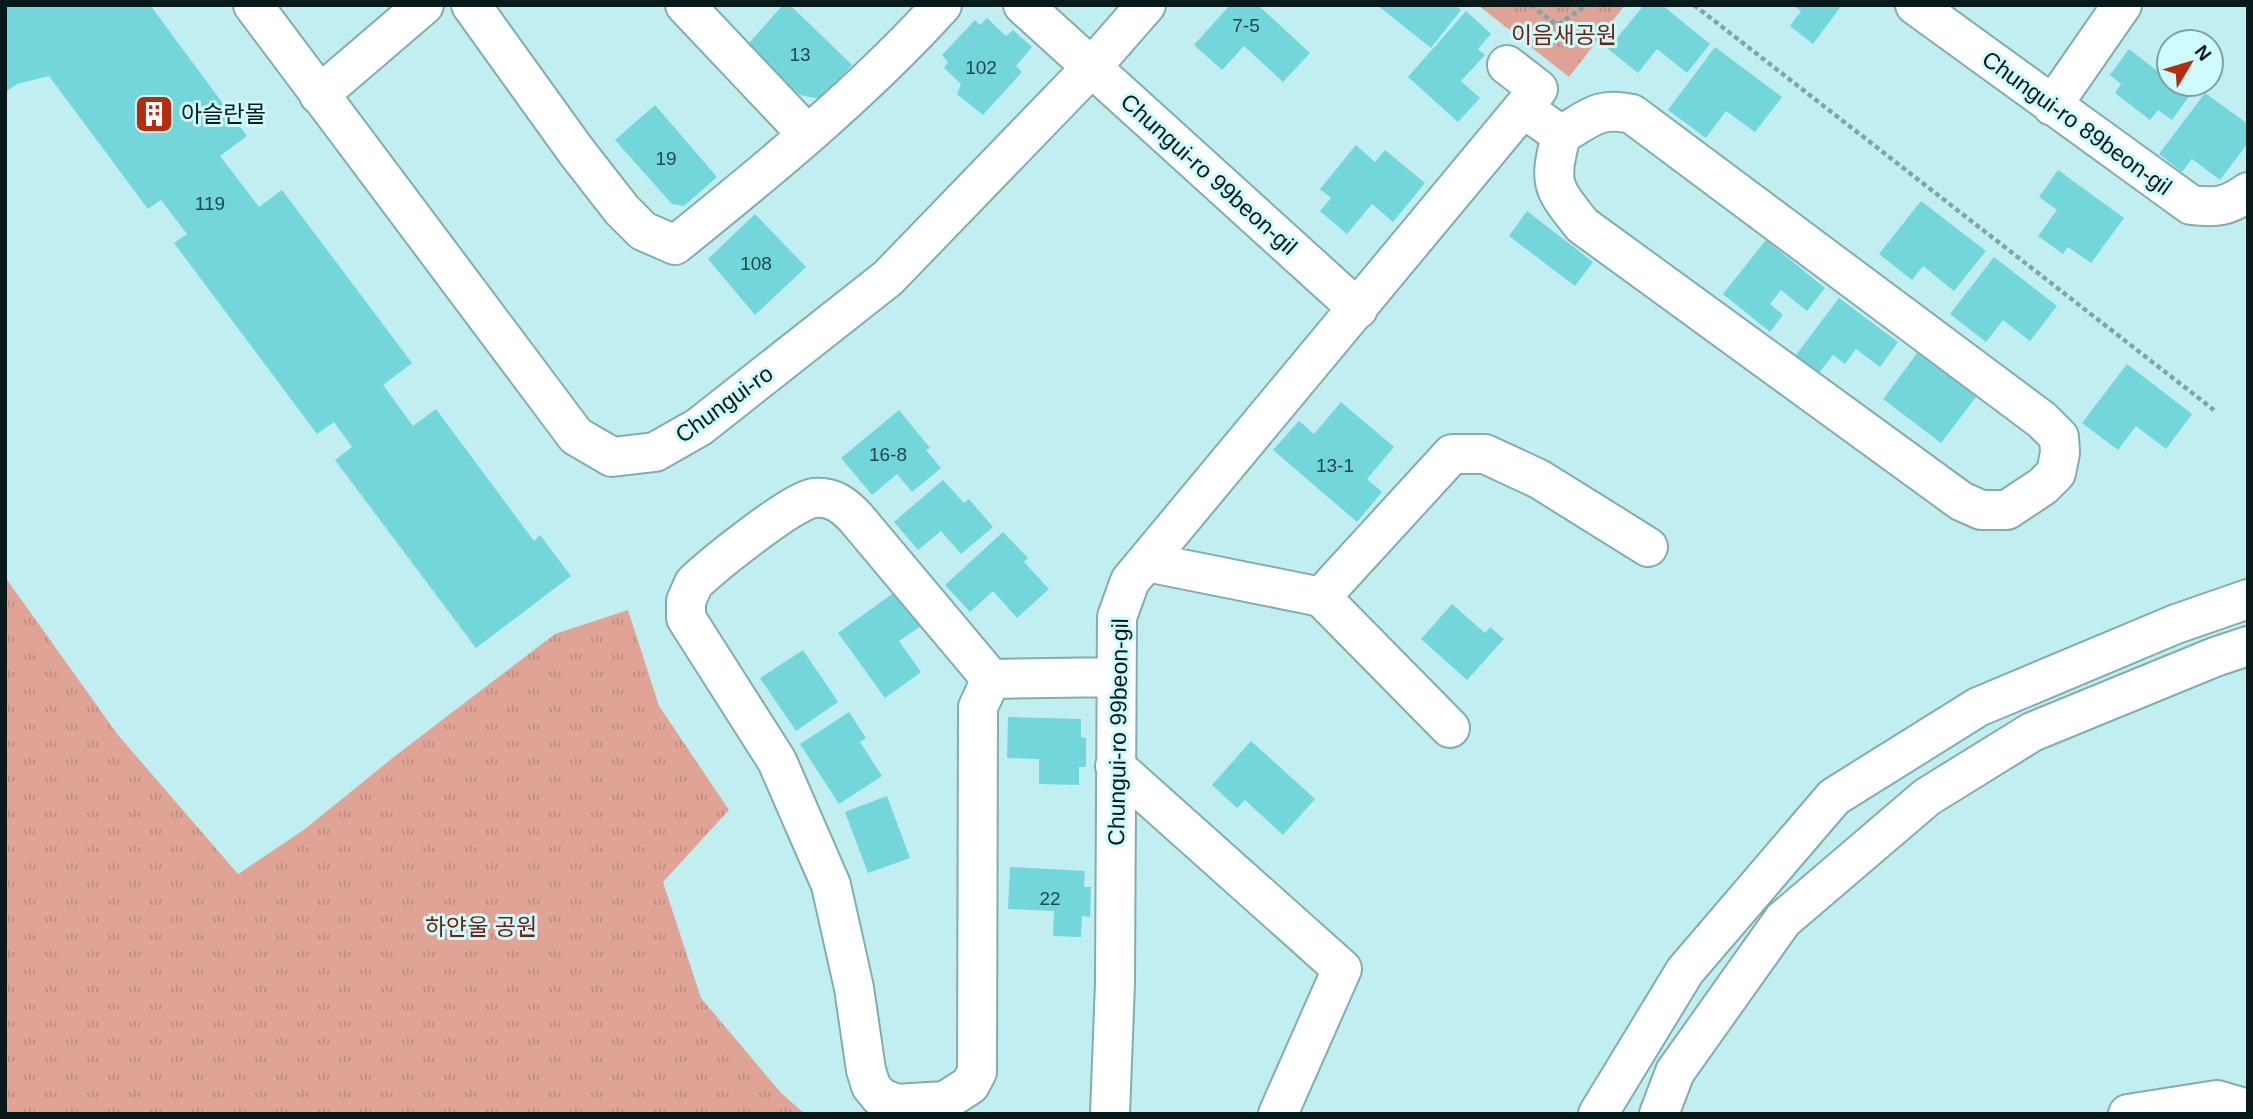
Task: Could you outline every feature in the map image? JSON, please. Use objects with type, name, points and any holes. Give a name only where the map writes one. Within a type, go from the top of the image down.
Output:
[{"type":"main road","name":"Chungui-ro","points":[[253,5],[576,436],[612,457],[655,452],[699,427],[888,278],[1090,69],[1146,5]]},
{"type":"main road","points":[[319,95],[424,5]]},
{"type":"main road","points":[[471,5],[622,210],[643,231],[675,245],[807,135],[902,50],[942,5]]},
{"type":"main road","points":[[685,5],[807,135]]},
{"type":"main road","name":"Chungui-ro 99beon-gil","points":[[1023,5],[1090,69],[1358,309]]},
{"type":"main road","name":"Chungui-ro 89beon-gil","points":[[1915,5],[2191,205],[2215,208],[2236,201],[2248,192]]},
{"type":"main road","points":[[2053,106],[2122,5]]},
{"type":"main road","points":[[1507,65],[1538,89],[1523,108],[1561,135]]},
{"type":"main road","name":"Chungui-ro 99beon-gil","points":[[1110,1114],[1115,983],[1117,617],[1130,581],[1523,108]]},
{"type":"main road","points":[[1615,110],[1632,114],[2042,419],[2059,437],[2060,453],[2056,473],[2043,486],[2007,510],[1981,510],[1961,501],[1582,225],[1563,201],[1553,182],[1561,135],[1602,111],[1615,110]]},
{"type":"main road","points":[[1321,597],[1452,454],[1485,454],[1539,479],[1648,547]]},
{"type":"main road","points":[[811,498],[827,498],[843,504],[856,518],[991,679],[978,707],[977,1072],[970,1085],[945,1101],[895,1104],[880,1097],[871,1086],[866,1070],[853,988],[831,885],[777,761],[686,618],[686,601],[694,583],[707,571],[792,508],[811,498]]},
{"type":"main road","points":[[1147,562],[1321,597],[1450,728]]},
{"type":"main road","points":[[2176,624],[2248,576]]},
{"type":"main road","points":[[1598,1114],[1685,971],[1834,797],[1978,707],[2176,624],[2248,599]]},
{"type":"main road","points":[[1659,1114],[1675,1072],[1783,920],[1927,796],[2032,732],[2237,653]]},
{"type":"main road","points":[[991,679],[1115,677]]},
{"type":"main road","points":[[1115,766],[1342,969],[1278,1114]]},
{"type":"main road","points":[[2128,1114],[2217,1100],[2248,1109]]},
{"type":"path","points":[[1531,5],[1556,25],[1587,5]]},
{"type":"path","points":[[1694,5],[2214,410]]},
{"type":"green space","name":"이음새공원","points":[[1478,5],[1625,5],[1569,77]]},
{"type":"green space","name":"하얀울 공원","points":[[5,577],[118,735],[238,874],[305,829],[395,756],[555,634],[628,610],[659,706],[729,810],[663,882],[701,998],[781,1093],[805,1114],[5,1114]]},
{"type":"building","points":[[5,5],[150,5],[247,136],[220,156],[259,207],[282,190],[412,363],[383,385],[413,426],[436,409],[534,541],[540,535],[571,576],[476,648],[335,460],[352,447],[334,422],[317,434],[174,243],[187,234],[161,200],[148,209],[49,76],[17,84],[5,92]]},
{"type":"building","points":[[783,5],[790,5],[852,65],[820,99],[800,95],[748,44]]},
{"type":"building","points":[[1230,5],[1258,5],[1310,53],[1283,82],[1244,46],[1222,70],[1194,45]]},
{"type":"building","points":[[1377,5],[1455,5],[1461,10],[1431,48]]},
{"type":"building","points":[[1644,5],[1662,5],[1710,44],[1687,73],[1657,49],[1638,73],[1608,49]]},
{"type":"building","points":[[1793,5],[1842,5],[1813,44],[1790,26],[1801,11]]},
{"type":"building","points":[[1466,11],[1491,34],[1478,49],[1485,55],[1461,81],[1480,98],[1458,122],[1408,77]]},
{"type":"building","points":[[987,18],[1006,36],[1013,30],[1032,47],[1016,66],[1022,72],[983,115],[957,94],[961,84],[944,68],[948,62],[942,55],[975,20],[980,25]]},
{"type":"building","points":[[1715,47],[1782,97],[1755,132],[1726,111],[1706,138],[1668,110]]},
{"type":"building","points":[[2129,49],[2155,69],[2155,98],[2188,98],[2172,120],[2158,110],[2150,120],[2115,93],[2121,84],[2110,75]]},
{"type":"building","points":[[2201,98],[2212,98],[2248,124],[2248,143],[2220,180],[2192,159],[2182,172],[2159,154]]},
{"type":"building","points":[[655,105],[717,177],[684,206],[672,204],[615,140]]},
{"type":"building","points":[[1356,145],[1375,162],[1385,150],[1425,183],[1393,222],[1372,204],[1347,234],[1320,211],[1331,198],[1320,189]]},
{"type":"building","points":[[2058,170],[2124,218],[2091,263],[2068,247],[2063,254],[2038,236],[2057,210],[2039,197]]},
{"type":"building","points":[[1921,201],[1986,251],[1954,291],[1923,266],[1912,280],[1879,254]]},
{"type":"building","points":[[1527,211],[1593,262],[1575,286],[1509,236]]},
{"type":"building","points":[[755,214],[806,267],[755,315],[708,259]]},
{"type":"building","points":[[1766,240],[1825,288],[1807,311],[1781,290],[1770,304],[1783,315],[1770,332],[1723,294]]},
{"type":"building","points":[[1994,257],[2057,306],[2030,341],[2003,320],[1986,342],[1950,314]]},
{"type":"building","points":[[1839,298],[1898,342],[1880,367],[1856,349],[1845,364],[1833,355],[1819,373],[1796,355]]},
{"type":"building","points":[[1918,352],[1976,397],[1941,443],[1883,399]]},
{"type":"building","points":[[2127,364],[2192,414],[2166,449],[2136,426],[2118,450],[2082,423]]},
{"type":"building","points":[[1341,402],[1394,447],[1367,479],[1382,492],[1357,522],[1273,450],[1299,421],[1314,434]]},
{"type":"building","points":[[899,410],[930,448],[926,450],[941,468],[912,492],[897,474],[872,495],[841,458]]},
{"type":"building","points":[[943,480],[964,503],[969,499],[993,527],[961,554],[941,531],[918,550],[894,522]]},
{"type":"building","points":[[1003,532],[1028,558],[1024,562],[1049,589],[1017,618],[993,591],[970,612],[945,585]]},
{"type":"building","points":[[899,589],[924,624],[899,641],[921,672],[885,698],[838,633]]},
{"type":"building","points":[[1452,604],[1485,633],[1490,627],[1504,639],[1467,680],[1421,639]]},
{"type":"building","points":[[803,650],[838,702],[796,731],[760,678]]},
{"type":"building","points":[[849,712],[866,738],[860,742],[882,776],[839,804],[800,744]]},
{"type":"building","points":[[1008,717],[1081,719],[1081,737],[1086,738],[1086,767],[1079,767],[1079,785],[1039,784],[1039,759],[1007,758]]},
{"type":"building","points":[[1251,741],[1315,799],[1283,835],[1245,800],[1237,808],[1212,785]]},
{"type":"building","points":[[887,796],[910,858],[868,873],[845,812]]},
{"type":"building","points":[[1010,867],[1085,871],[1084,887],[1091,887],[1090,917],[1082,916],[1081,937],[1053,936],[1054,911],[1008,909]]},
{"type":"place","name":"아슬란몰","points":[[154,114]]}]
